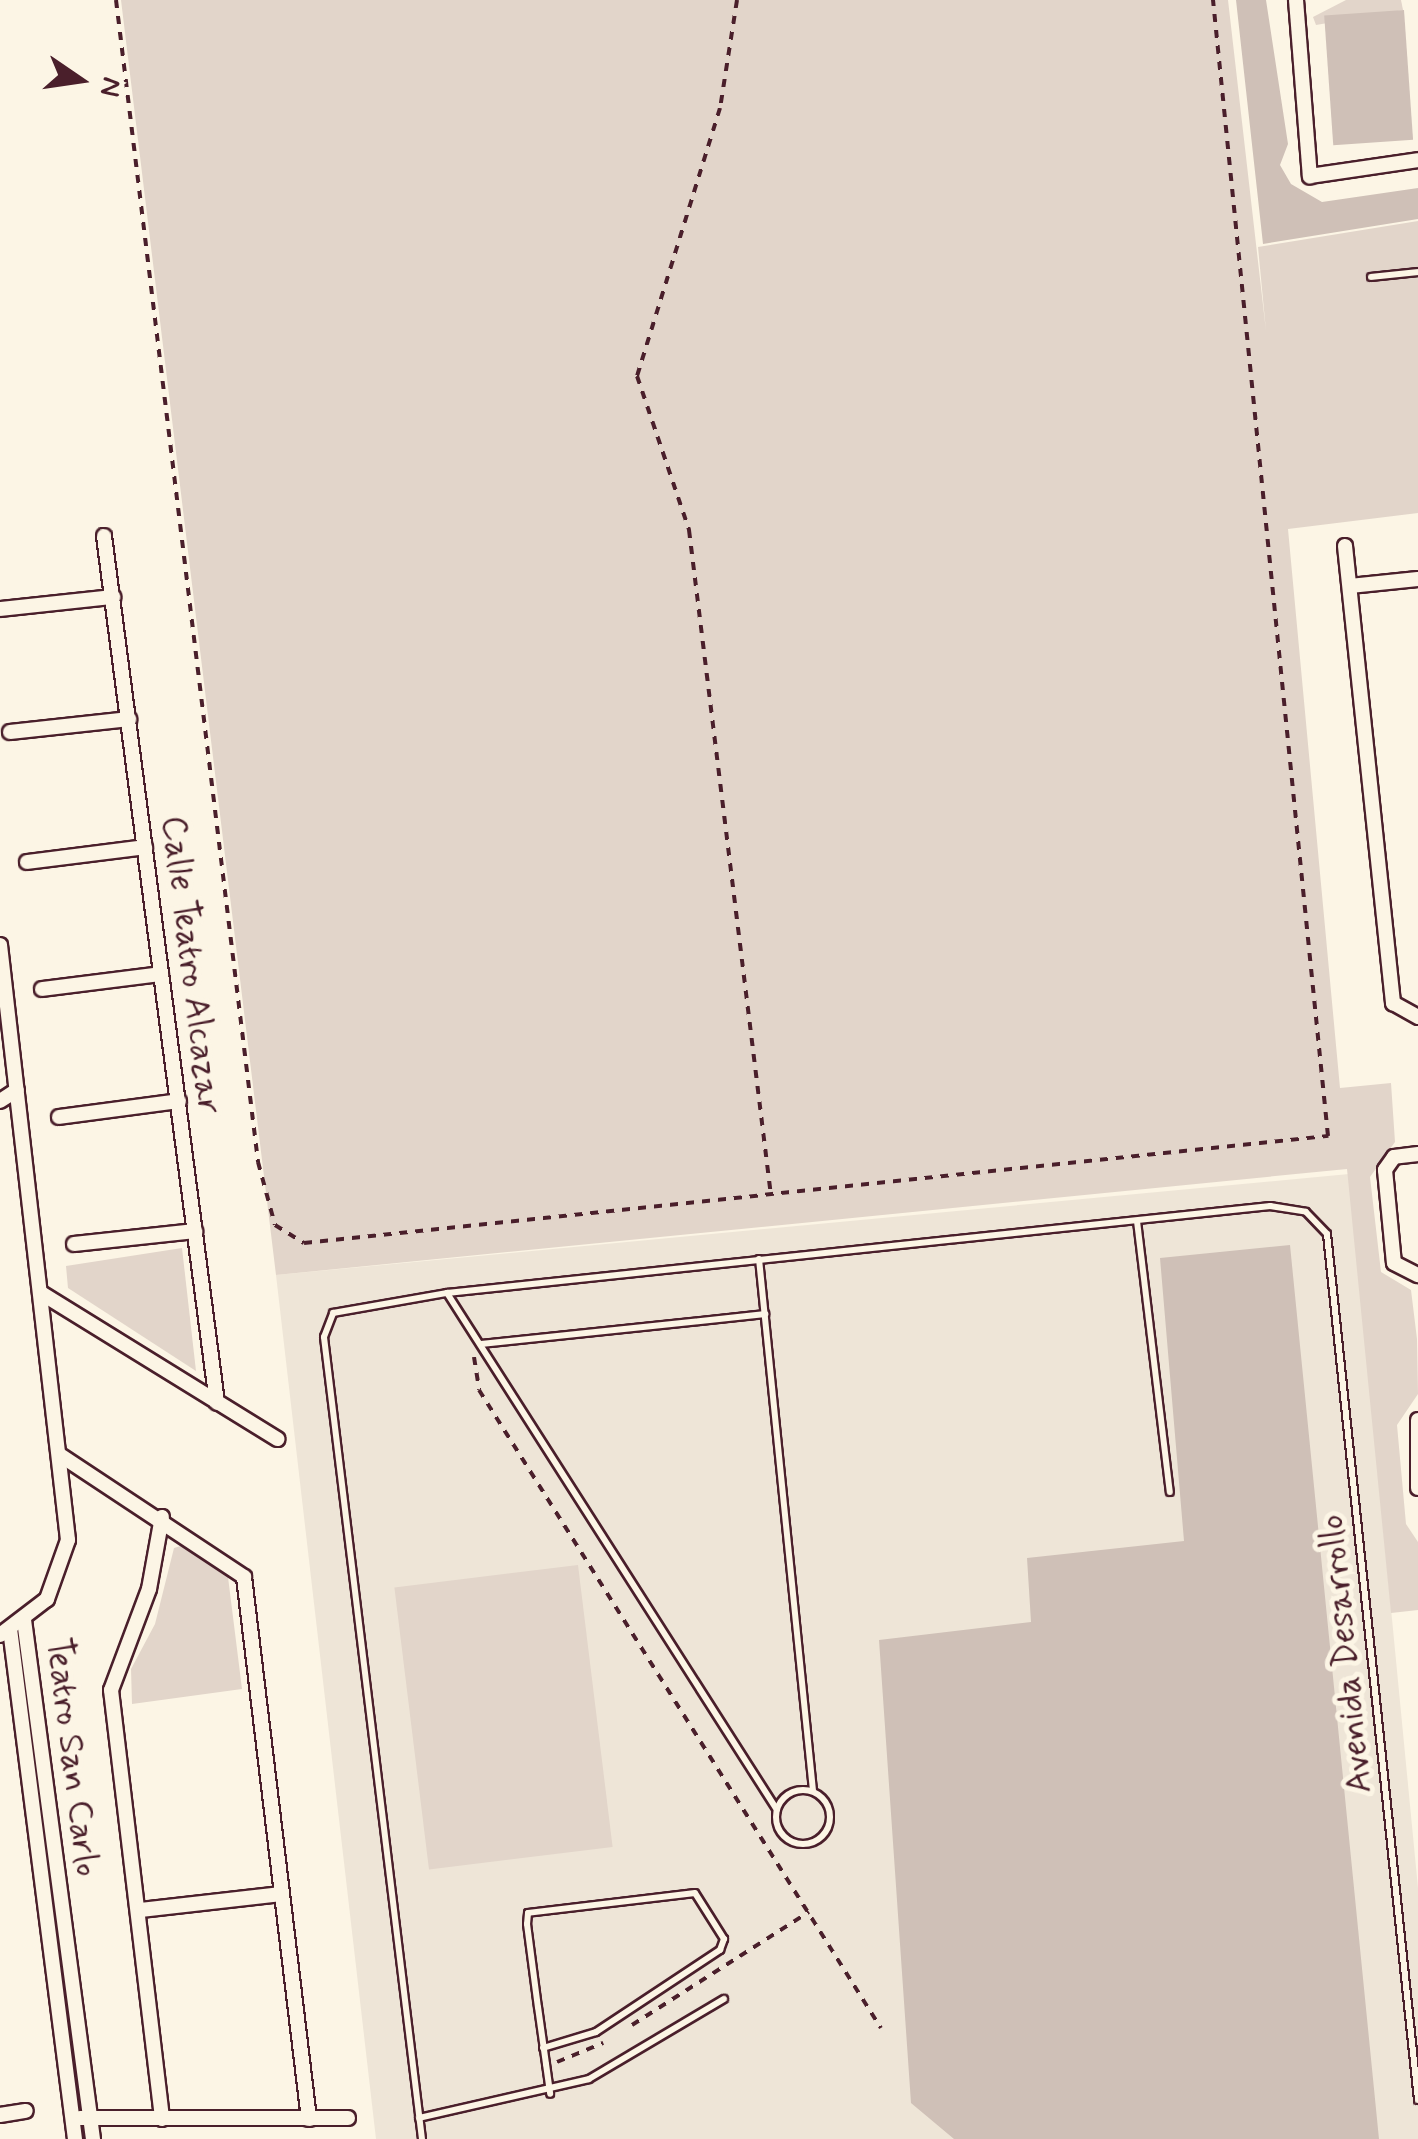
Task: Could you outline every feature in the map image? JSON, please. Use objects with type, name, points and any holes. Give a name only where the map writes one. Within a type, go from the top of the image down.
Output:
[{"type":"street","points":[[1296,0],[1310,176],[1418,160]]},
{"type":"street","name":"Calle Teatro Alcazar","points":[[104,536],[217,1403]]},
{"type":"street","points":[[1345,546],[1393,1003],[1418,1017]]},
{"type":"street","points":[[1350,586],[1418,579]]},
{"type":"street","points":[[0,609],[113,597]]},
{"type":"street","points":[[10,732],[129,719]]},
{"type":"street","points":[[27,862],[146,848]]},
{"type":"street","points":[[0,945],[60,1455],[64,1571],[24,1620],[5,1632]]},
{"type":"street","points":[[42,989],[161,974]]},
{"type":"street","points":[[0,1100],[17,1090]]},
{"type":"street","points":[[59,1116],[179,1101]]},
{"type":"street","points":[[1418,1154],[1394,1157],[1384,1170],[1394,1263],[1418,1276]]},
{"type":"street","points":[[74,1244],[195,1232]]},
{"type":"street","points":[[41,1293],[277,1439]]},
{"type":"street","points":[[1418,1420],[1418,1488]]},
{"type":"street","points":[[60,1455],[162,1517],[244,1578],[309,2119]]},
{"type":"street","points":[[162,1517],[148,1589],[111,1690],[141,1910],[162,2119]]},
{"type":"street","name":"Teatro San Carlo","points":[[24,1620],[87,2118],[93,2139]]},
{"type":"street","name":"Teatro San Carlo","points":[[5,1632],[74,2139]]},
{"type":"street","points":[[141,1910],[281,1894]]},
{"type":"street","points":[[0,2115],[26,2111]]},
{"type":"street","points":[[70,2118],[348,2118]]},
{"type":"lane","points":[[1370,277],[1418,272]]},
{"type":"lane","name":"Avenida Desarrollo","points":[[1137,1221],[1270,1206],[1306,1212],[1327,1234],[1418,2100]]},
{"type":"lane","points":[[422,2139],[324,1337],[343,1307],[448,1292],[1137,1221],[1170,1492]]},
{"type":"lane","points":[[448,1292],[776,1810],[792,1842],[818,1840],[830,1818],[814,1791],[759,1259]]},
{"type":"lane","points":[[481,1344],[765,1314]]},
{"type":"lane","points":[[776,1810],[794,1791],[814,1791]]},
{"type":"lane","points":[[543,2048],[596,2032],[720,1950],[724,1939],[695,1894],[528,1913],[543,2048],[550,2094]]},
{"type":"lane","points":[[420,2118],[550,2094],[724,1999]]},
{"type":"path","points":[[116,0],[258,1162],[275,1225],[304,1243],[771,1196],[1331,1131],[1213,0]]},
{"type":"path","points":[[737,0],[720,108],[638,376],[690,530],[771,1196]]},
{"type":"path","points":[[481,1344],[469,1366],[479,1390],[881,2028]]},
{"type":"path","points":[[546,2064],[581,2057],[809,1912]]},
{"type":"shaded area","points":[[121,0],[1228,0],[1266,331],[1258,247],[1418,221],[1418,513],[1288,529],[1340,1088],[1391,1083],[1395,1142],[1370,1177],[1381,1272],[1411,1290],[1417,1339],[1418,1394],[1397,1425],[1406,1524],[1418,1542],[1418,1610],[1391,1613],[1347,1169],[276,1275]]},
{"type":"shaded area","points":[[1346,0],[1401,0],[1403,10],[1316,25],[1313,17]]},
{"type":"shaded area","points":[[1349,1174],[1418,1888],[1418,2139],[376,2139],[276,1275]]},
{"type":"shaded area","points":[[182,1248],[196,1371],[68,1288],[66,1266]]},
{"type":"shaded area","points":[[184,1545],[228,1577],[242,1689],[132,1704],[131,1669],[155,1624],[174,1548]]},
{"type":"shaded area","points":[[578,1565],[613,1847],[429,1869],[394,1588]]},
{"type":"building","points":[[1236,0],[1266,0],[1288,144],[1280,165],[1291,184],[1322,202],[1418,188],[1418,219],[1263,244]]},
{"type":"building","points":[[1404,10],[1413,140],[1333,145],[1324,16]]},
{"type":"building","points":[[1290,1245],[1379,2139],[954,2139],[911,2103],[879,1640],[1031,1622],[1027,1558],[1184,1541],[1160,1258]]}]
